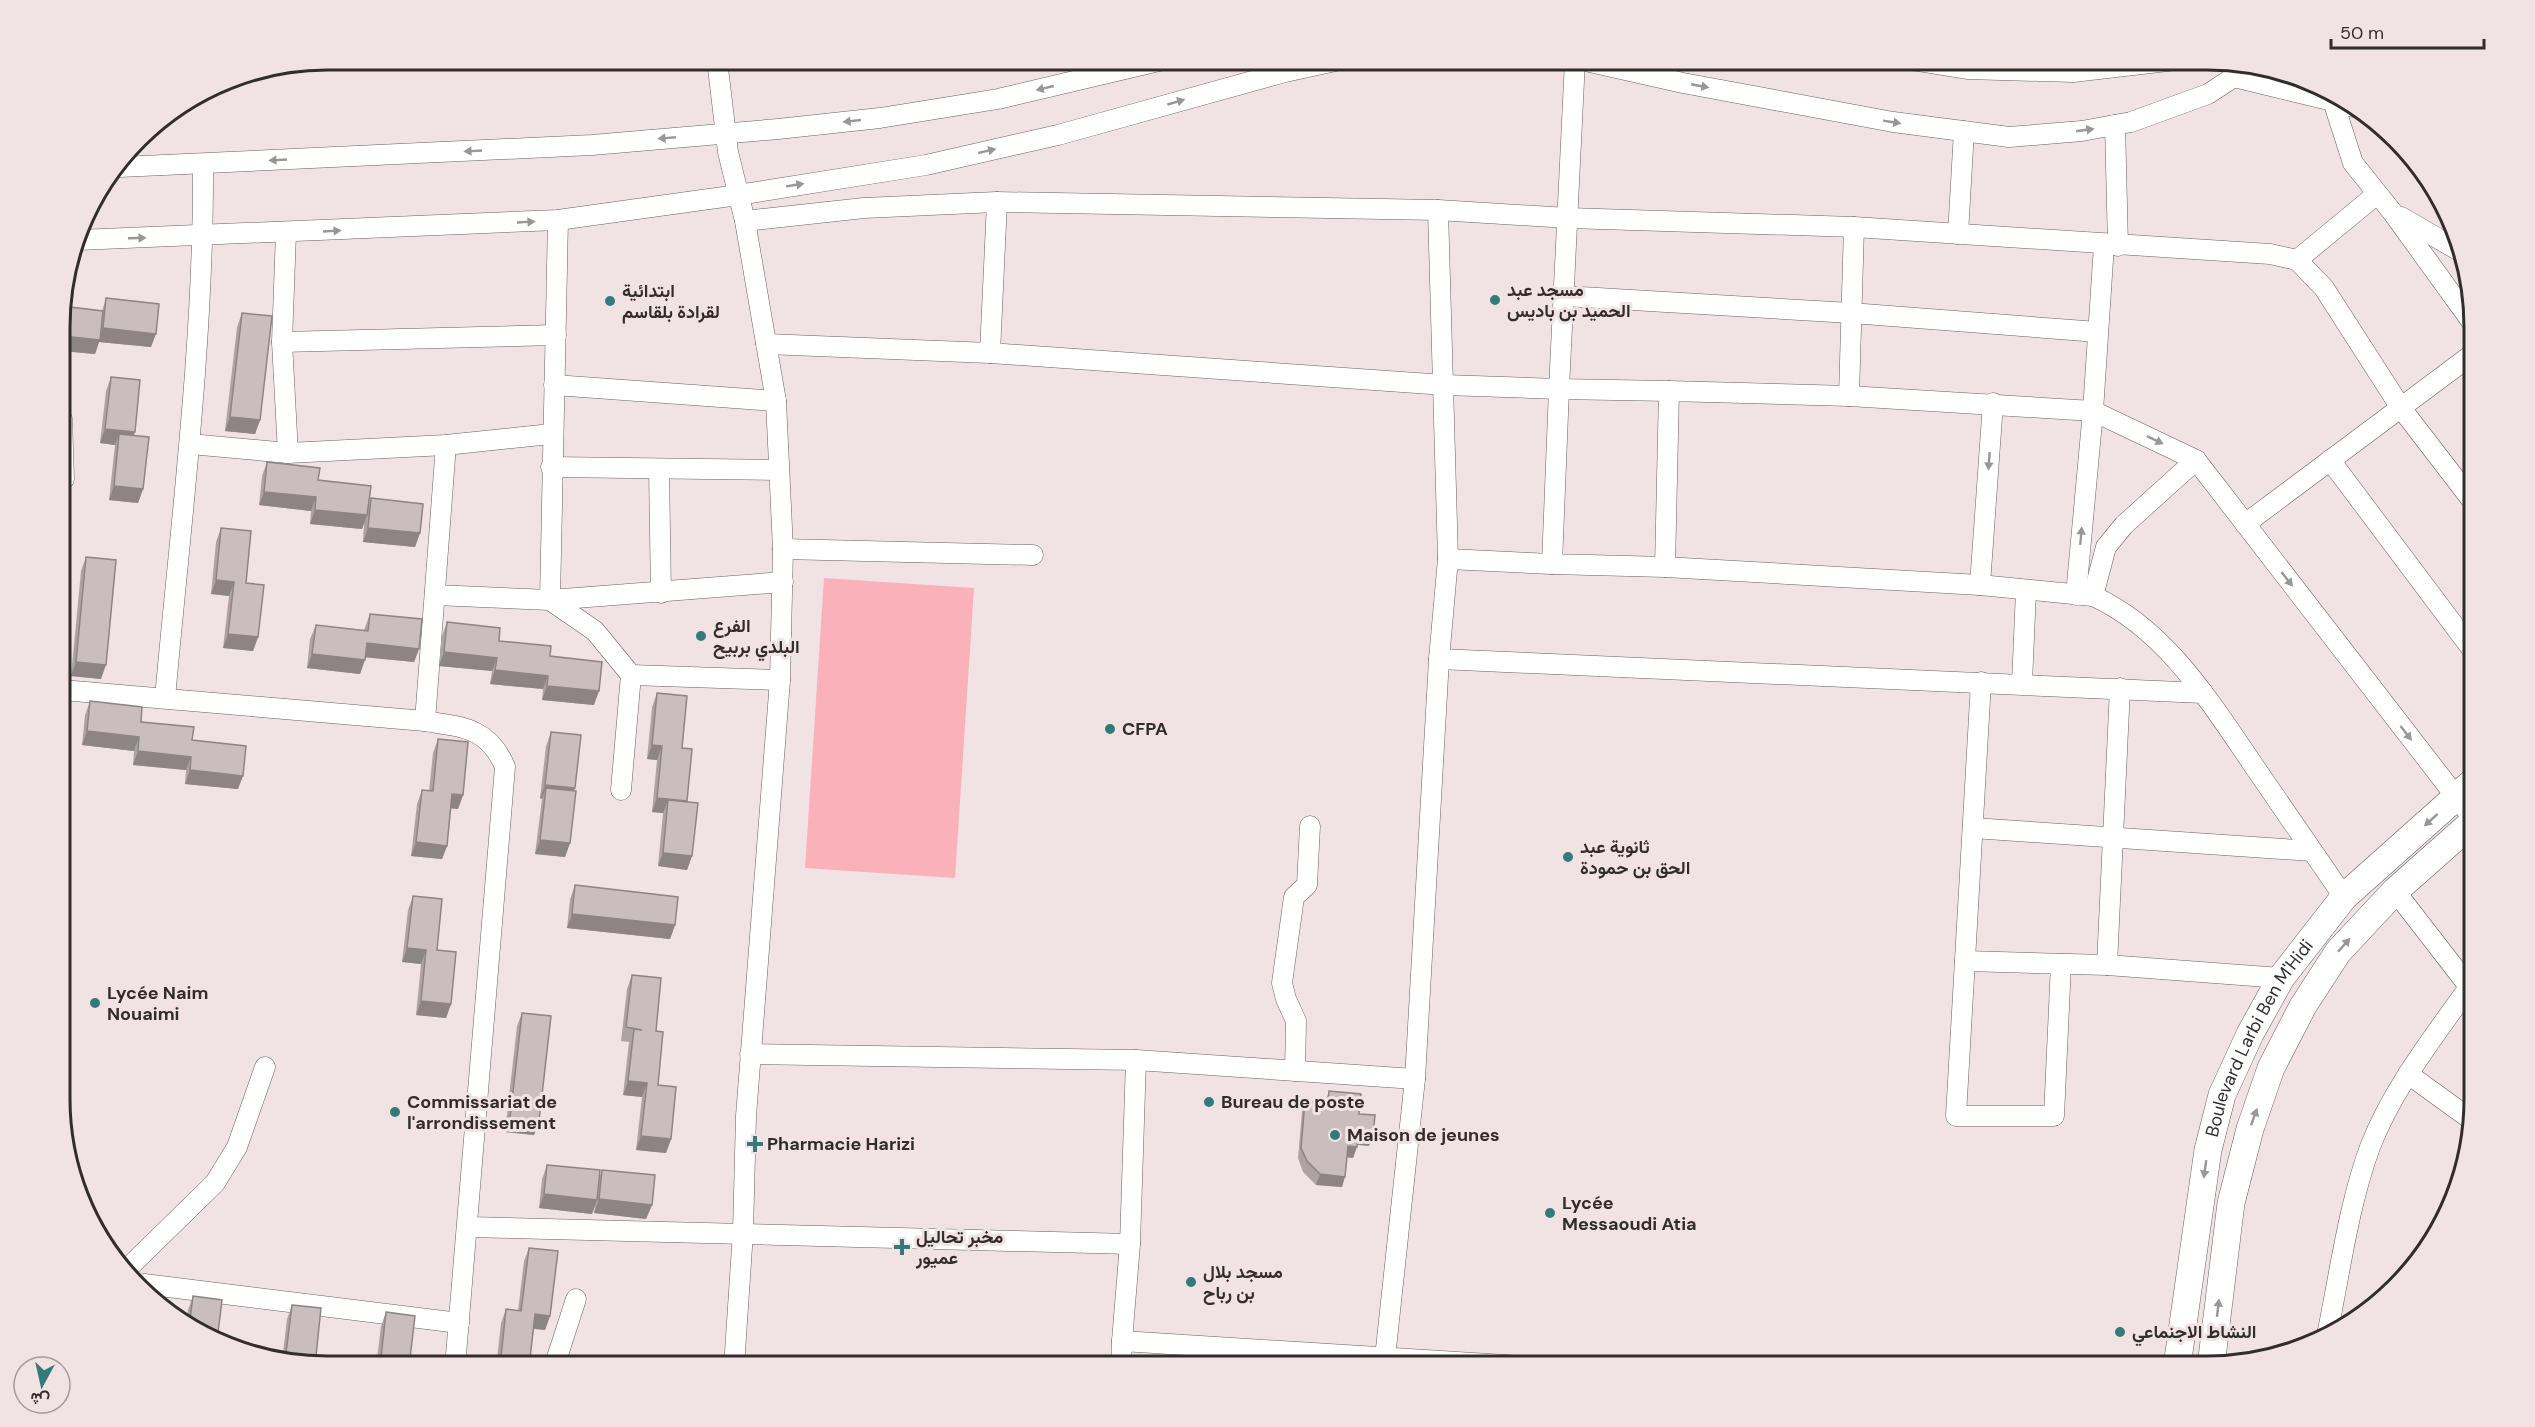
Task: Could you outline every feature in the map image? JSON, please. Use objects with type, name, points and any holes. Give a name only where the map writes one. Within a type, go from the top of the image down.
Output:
[{"type":"main road","name":"Boulevard Larbi Ben M'Hidi","points":[[2178,1356],[2213,1126],[2222,1095],[2250,1034],[2281,978],[2344,897],[2464,791]]},
{"type":"main road","points":[[2212,1356],[2232,1203],[2250,1129],[2271,1068],[2303,1005],[2338,952],[2395,891],[2464,829]]},
{"type":"street","points":[[718,70],[726,142],[746,221],[776,401],[783,549],[780,680],[750,1054],[743,1232],[735,1356]]},
{"type":"street","points":[[127,168],[592,145],[726,142],[998,99],[1121,70]]},
{"type":"street","points":[[86,240],[558,220],[736,188],[926,165],[1058,135],[1294,70]]},
{"type":"street","points":[[1552,564],[1564,296],[1583,70]]},
{"type":"street","points":[[1627,70],[1683,83],[1893,122],[2009,137],[2131,122],[2208,94],[2237,73]]},
{"type":"street","points":[[2002,70],[2073,72],[2090,70]]},
{"type":"street","points":[[2248,74],[2322,97]]},
{"type":"street","points":[[2334,104],[2353,163],[2393,213],[2464,311]]},
{"type":"street","points":[[2085,595],[2098,332],[2111,245],[2115,125]]},
{"type":"street","points":[[1958,234],[1964,131]]},
{"type":"street","points":[[165,698],[190,444],[204,235],[203,164]]},
{"type":"street","points":[[2298,260],[2377,194]]},
{"type":"street","points":[[746,221],[864,208],[998,202],[1438,210],[1569,218],[1854,227],[2248,252],[2298,260],[2324,288],[2402,408],[2464,490]]},
{"type":"street","points":[[990,353],[998,202]]},
{"type":"street","points":[[1385,1356],[1415,1079],[1439,659],[1448,559],[1445,385],[1438,210]]},
{"type":"street","points":[[2393,213],[2451,246]]},
{"type":"street","points":[[550,600],[558,220]]},
{"type":"street","points":[[1849,396],[1854,227]]},
{"type":"street","points":[[286,233],[282,342],[288,453]]},
{"type":"street","points":[[1564,296],[1851,313],[2098,332]]},
{"type":"street","points":[[282,342],[556,335]]},
{"type":"street","points":[[766,344],[990,353],[1445,385],[1849,396],[1993,403],[2093,411],[2196,460],[2245,524],[2464,789]]},
{"type":"street","points":[[2245,524],[2464,361]]},
{"type":"street","points":[[554,385],[776,401]]},
{"type":"street","points":[[1665,567],[1669,391]]},
{"type":"street","points":[[1980,585],[1993,403]]},
{"type":"street","points":[[190,444],[288,453],[446,444],[552,434]]},
{"type":"street","points":[[425,721],[446,444]]},
{"type":"street","points":[[2085,595],[2106,547],[2124,525],[2196,460]]},
{"type":"street","points":[[2330,460],[2464,639]]},
{"type":"street","points":[[551,467],[779,471]]},
{"type":"street","points":[[659,470],[661,593]]},
{"type":"street","points":[[783,549],[1033,555]]},
{"type":"street","points":[[1448,559],[1665,567],[1980,585],[2085,595],[2112,605],[2157,640],[2203,693],[2344,897]]},
{"type":"street","points":[[435,595],[550,600],[783,582]]},
{"type":"street","points":[[2022,683],[2026,591]]},
{"type":"street","points":[[550,600],[595,631],[632,675],[621,790]]},
{"type":"street","points":[[1439,659],[2022,683],[2203,693]]},
{"type":"street","points":[[632,675],[780,680]]},
{"type":"street","points":[[1981,682],[1956,1116],[2054,1116],[2061,964]]},
{"type":"street","points":[[2107,965],[2120,688]]},
{"type":"street","points":[[70,691],[425,721],[456,726],[482,735],[497,748],[505,767],[456,1356]]},
{"type":"street","points":[[1295,1071],[1296,1021],[1282,983],[1294,897],[1307,885],[1310,826]]},
{"type":"street","points":[[1972,828],[2312,851]]},
{"type":"street","points":[[2395,891],[2464,980]]},
{"type":"street","points":[[1965,961],[2107,965],[2281,978]]},
{"type":"street","points":[[2329,1326],[2358,1185],[2371,1146],[2408,1074],[2464,1000]]},
{"type":"street","points":[[750,1054],[1136,1060],[1415,1079]]},
{"type":"street","points":[[1121,1356],[1130,1244],[1136,1060]]},
{"type":"street","points":[[131,1265],[215,1183],[237,1147],[265,1068]]},
{"type":"street","points":[[2408,1074],[2464,1114]]},
{"type":"street","points":[[468,1227],[743,1232],[1130,1244]]},
{"type":"street","points":[[165,1295],[459,1323]]},
{"type":"street","points":[[558,1356],[576,1299]]},
{"type":"street","points":[[1122,1341],[1309,1356]]},
{"type":"shaded area","points":[[824,578],[974,588],[955,878],[805,868]]},
{"type":"building","points":[[106,298],[159,304],[156,334],[103,328]]},
{"type":"building","points":[[71,307],[103,311],[100,340],[70,337]]},
{"type":"building","points":[[242,313],[272,316],[260,420],[230,417]]},
{"type":"building","points":[[111,377],[140,380],[135,432],[105,429]]},
{"type":"building","points":[[119,434],[149,437],[143,489],[114,486]]},
{"type":"building","points":[[267,462],[320,468],[318,480],[371,486],[367,515],[315,510],[316,497],[264,492]]},
{"type":"building","points":[[371,498],[423,504],[420,533],[368,528]]},
{"type":"building","points":[[221,528],[251,531],[246,583],[264,585],[258,637],[228,634],[234,582],[216,580]]},
{"type":"building","points":[[86,557],[116,560],[106,665],[76,662]]},
{"type":"building","points":[[370,614],[422,619],[419,649],[367,643],[365,660],[312,654],[316,625],[368,631]]},
{"type":"building","points":[[447,622],[500,628],[499,641],[551,646],[550,656],[602,662],[599,691],[547,686],[548,676],[495,670],[497,658],[444,652]]},
{"type":"building","points":[[657,693],[687,696],[682,748],[692,749],[687,801],[657,798],[662,746],[652,745]]},
{"type":"building","points":[[90,701],[142,707],[141,722],[194,727],[192,740],[246,746],[243,776],[190,770],[191,757],[138,751],[139,737],[87,731]]},
{"type":"building","points":[[551,732],[581,735],[575,788],[545,785]]},
{"type":"building","points":[[438,739],[468,742],[463,795],[452,794],[447,846],[416,842],[422,790],[433,791]]},
{"type":"building","points":[[546,788],[576,791],[570,843],[540,840]]},
{"type":"building","points":[[668,800],[698,803],[692,856],[663,853]]},
{"type":"building","points":[[575,885],[678,897],[675,925],[572,914]]},
{"type":"building","points":[[413,896],[442,899],[437,950],[456,952],[451,1004],[421,1001],[426,950],[407,948]]},
{"type":"building","points":[[632,975],[661,978],[656,1031],[663,1032],[658,1085],[676,1087],[671,1139],[641,1136],[647,1083],[628,1081],[634,1029],[642,1030],[626,1027]]},
{"type":"building","points":[[522,1013],[551,1016],[539,1121],[510,1118]]},
{"type":"building","name":"Maison de jeunes","points":[[1329,1091],[1361,1094],[1359,1114],[1375,1115],[1373,1135],[1358,1134],[1357,1147],[1348,1146],[1345,1177],[1320,1174],[1307,1161],[1301,1148],[1305,1101],[1328,1103]]},
{"type":"building","points":[[547,1165],[600,1170],[597,1200],[544,1194]]},
{"type":"building","points":[[602,1170],[655,1175],[652,1205],[599,1199]]},
{"type":"building","points":[[529,1248],[558,1251],[550,1316],[535,1314],[530,1356],[501,1356],[506,1309],[521,1311]]},
{"type":"building","points":[[193,1296],[222,1300],[218,1332],[190,1316]]},
{"type":"building","points":[[292,1305],[321,1308],[316,1356],[286,1353]]},
{"type":"building","points":[[386,1312],[415,1316],[410,1356],[381,1356]]},
{"type":"place","name":"مسجد عبد الحميد بن باديس","points":[[1495,300]]},
{"type":"place","name":"ابتدائية لقرادة بلقاسم","points":[[610,301]]},
{"type":"place","name":"الفرع البلدي بربيح","points":[[701,636]]},
{"type":"place","name":"CFPA","points":[[1110,729]]},
{"type":"place","name":"ثانوية عبد الحق بن حمودة","points":[[1568,857]]},
{"type":"place","name":"Lycée Naim Nouaimi","points":[[95,1003]]},
{"type":"place","name":"Bureau de poste","points":[[1209,1102]]},
{"type":"place","name":"Commissariat de l'arrondissement","points":[[395,1112]]},
{"type":"place","name":"Maison de jeunes","points":[[1335,1135]]},
{"type":"place","name":"Pharmacie Harizi","points":[[755,1144]]},
{"type":"place","name":"Lycée Messaoudi Atia","points":[[1550,1213]]},
{"type":"place","name":"مخبر تحاليل عميور","points":[[902,1247]]},
{"type":"place","name":"مسجد بلال بن رباح","points":[[1191,1282]]},
{"type":"place","name":"النشاط الاجنماعي","points":[[2120,1332]]}]
